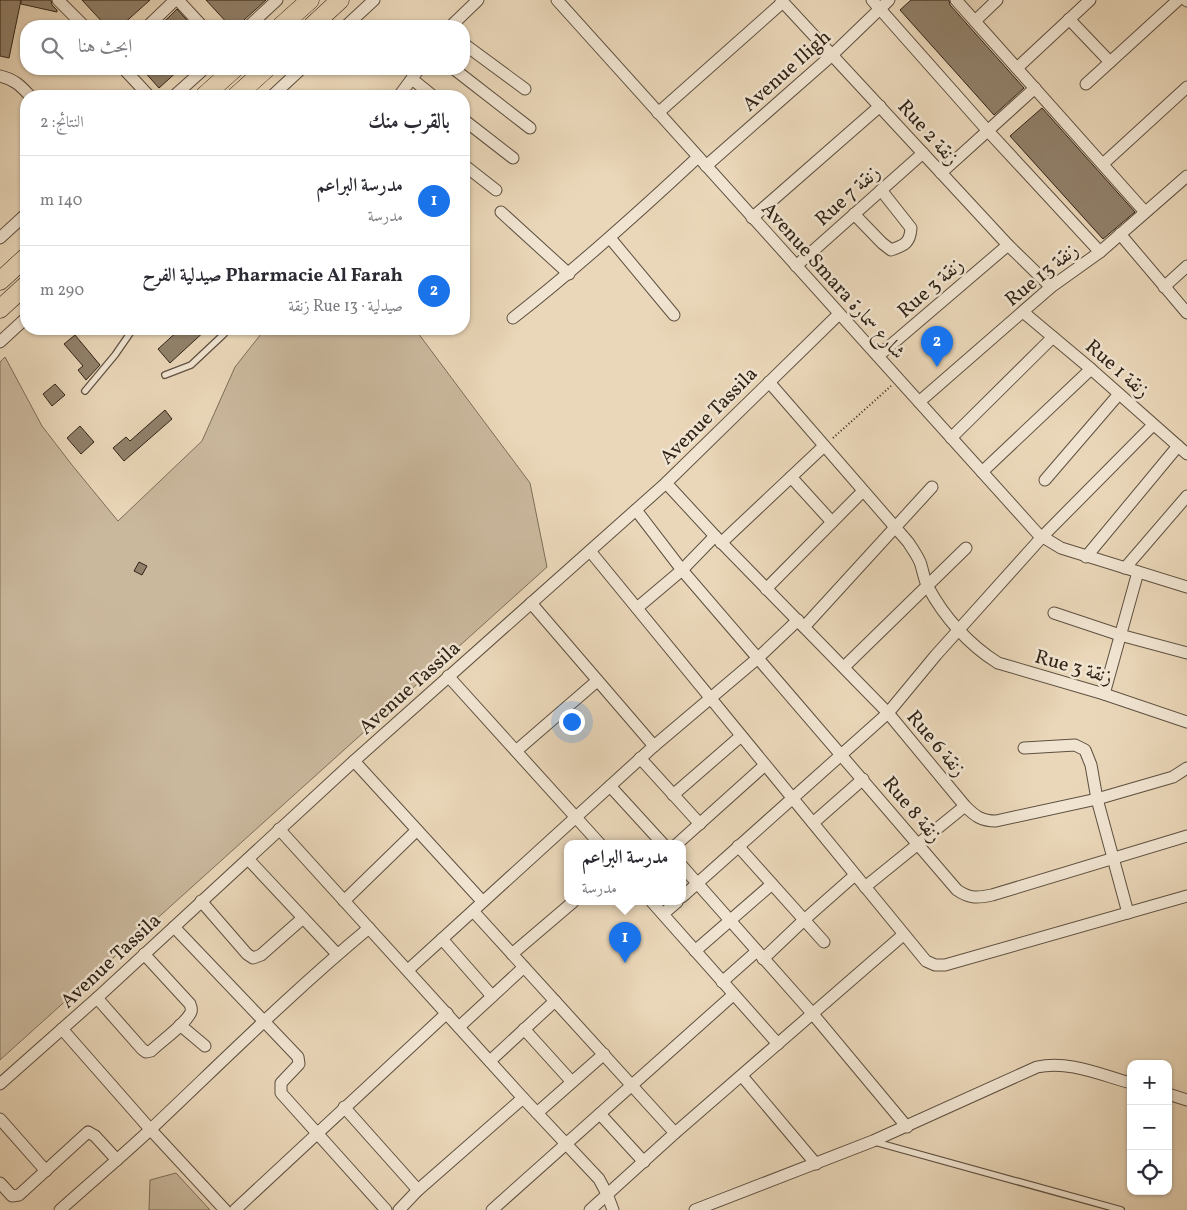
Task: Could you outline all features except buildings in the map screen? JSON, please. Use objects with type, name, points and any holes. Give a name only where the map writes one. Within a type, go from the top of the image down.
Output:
[{"type":"main road","points":[[288,20],[310,0]]},
{"type":"main road","points":[[318,20],[340,0]]},
{"type":"main road","points":[[211,90],[227,75]]},
{"type":"main road","points":[[246,90],[260,75]]},
{"type":"main road","points":[[0,281],[20,263]]},
{"type":"main road","points":[[0,309],[20,291]]},
{"type":"street","points":[[58,0],[78,20]]},
{"type":"street","points":[[155,20],[177,0],[196,20]]},
{"type":"street","points":[[257,20],[279,0],[287,20]]},
{"type":"street","points":[[352,20],[374,0]]},
{"type":"street","points":[[458,20],[478,0]]},
{"type":"street","name":"Avenue Iligh","points":[[706,166],[831,56],[876,4],[889,0]]},
{"type":"street","points":[[956,0],[1146,212]]},
{"type":"street","points":[[975,21],[998,0]]},
{"type":"street","points":[[1017,68],[1090,0]]},
{"type":"street","points":[[1086,84],[1178,0]]},
{"type":"street","points":[[658,113],[782,1]]},
{"type":"street","name":"Rue 2 زنقة","points":[[782,1],[1008,245],[1051,287]]},
{"type":"street","name":"Avenue Smara شارع سمارة","points":[[562,2],[752,218],[1042,537],[1061,548],[1086,557],[1187,587]]},
{"type":"street","points":[[876,4],[988,131],[1100,252]]},
{"type":"street","points":[[1069,19],[1110,62]]},
{"type":"street","points":[[470,48],[524,89]]},
{"type":"street","points":[[129,75],[142,90]]},
{"type":"street","points":[[181,90],[197,75]]},
{"type":"street","points":[[278,90],[295,75]]},
{"type":"street","points":[[404,90],[415,75]]},
{"type":"street","points":[[462,75],[530,128]]},
{"type":"street","points":[[0,76],[10,78],[24,90]]},
{"type":"street","points":[[412,79],[426,90]]},
{"type":"street","points":[[1104,163],[1187,87]]},
{"type":"street","points":[[941,173],[1035,88]]},
{"type":"street","points":[[752,218],[880,106]]},
{"type":"street","points":[[470,125],[513,158]]},
{"type":"street","name":"Rue 7 زنقة","points":[[796,266],[923,153]]},
{"type":"street","points":[[513,318],[569,274],[698,157]]},
{"type":"street","points":[[470,170],[496,190]]},
{"type":"street","name":"Rue 13 زنقة","points":[[919,402],[1051,287],[1100,252],[1187,176]]},
{"type":"street","points":[[854,214],[891,250],[903,246],[911,238],[912,228],[881,190]]},
{"type":"street","points":[[501,212],[569,274]]},
{"type":"street","points":[[1,235],[20,219]]},
{"type":"street","points":[[1120,234],[1187,313]]},
{"type":"street","points":[[610,238],[674,315]]},
{"type":"street","name":"Rue 3 زنقة","points":[[878,356],[1008,245]]},
{"type":"street","points":[[1164,287],[1187,266]]},
{"type":"street","name":"Rue 1 زنقة","points":[[1023,312],[1183,450]]},
{"type":"street","name":"Avenue Tassila","points":[[0,1084],[98,998],[201,901],[448,676],[666,483],[839,314]]},
{"type":"street","points":[[0,342],[20,324]]},
{"type":"street","points":[[951,438],[1053,337]]},
{"type":"street","points":[[982,472],[1091,369]]},
{"type":"street","name":"Rue 3 زنقة","points":[[769,382],[908,542],[919,560],[927,586],[940,607],[984,655],[998,663],[1104,694],[1187,722]]},
{"type":"street","points":[[1045,480],[1119,394]]},
{"type":"street","points":[[686,894],[888,713],[936,655],[1042,537],[1153,424]]},
{"type":"street","points":[[637,608],[824,446]]},
{"type":"street","points":[[1086,557],[1183,450]]},
{"type":"street","points":[[790,477],[832,522]]},
{"type":"street","name":"Rue 6 زنقة","points":[[666,483],[888,713],[965,806],[978,818],[985,821],[996,821],[1097,799],[1172,776],[1187,768]]},
{"type":"street","points":[[408,970],[640,758],[801,623],[895,528],[932,487]]},
{"type":"street","points":[[766,588],[863,491]]},
{"type":"street","points":[[1125,568],[1187,496]]},
{"type":"street","name":"Rue 8 زنقة","points":[[636,510],[682,570],[957,890],[966,896],[977,898],[992,895],[1187,836]]},
{"type":"street","points":[[844,667],[966,548]]},
{"type":"street","points":[[590,551],[926,961],[940,965],[1187,896]]},
{"type":"street","points":[[1104,694],[1138,572]]},
{"type":"street","points":[[531,603],[654,746]]},
{"type":"street","points":[[1054,613],[1120,635],[1187,653]]},
{"type":"street","points":[[448,676],[596,840]]},
{"type":"street","points":[[516,751],[597,681]]},
{"type":"street","points":[[673,794],[741,736]]},
{"type":"street","points":[[1024,748],[1076,745],[1084,750],[1091,765],[1097,799],[1128,913]]},
{"type":"street","points":[[640,758],[700,824]]},
{"type":"street","points":[[354,761],[482,901]]},
{"type":"street","points":[[682,840],[765,765]]},
{"type":"street","points":[[812,823],[863,779]]},
{"type":"street","points":[[610,786],[659,840]]},
{"type":"street","points":[[865,887],[965,806]]},
{"type":"street","points":[[279,830],[599,1179],[613,1210]]},
{"type":"street","points":[[344,900],[417,830]]},
{"type":"street","points":[[738,846],[824,942]]},
{"type":"street","points":[[248,859],[338,954]]},
{"type":"street","points":[[686,870],[812,1013],[907,1127]]},
{"type":"street","points":[[722,982],[804,920],[855,876]]},
{"type":"street","points":[[695,951],[772,884]]},
{"type":"street","points":[[201,901],[247,954],[253,958],[261,955],[302,918]]},
{"type":"street","points":[[512,954],[569,905]]},
{"type":"street","points":[[655,905],[778,1044]]},
{"type":"street","points":[[663,914],[674,905]]},
{"type":"street","points":[[473,910],[675,1133]]},
{"type":"street","points":[[174,926],[299,1059],[299,1065],[281,1083],[280,1090],[283,1096],[386,1210]]},
{"type":"street","points":[[60,1210],[338,954],[369,928]]},
{"type":"street","points":[[590,1210],[675,1133],[903,935]]},
{"type":"street","points":[[442,939],[492,996]]},
{"type":"street","points":[[98,998],[146,1052],[151,1050],[180,1025],[190,1014],[192,1008],[190,1004],[144,954]]},
{"type":"street","points":[[459,1027],[524,967]]},
{"type":"street","points":[[492,1210],[733,995]]},
{"type":"street","points":[[490,1061],[555,1001]]},
{"type":"street","points":[[235,1210],[447,1013]]},
{"type":"street","points":[[180,1025],[204,1046]]},
{"type":"street","points":[[524,1028],[572,1082]]},
{"type":"street","points":[[62,1029],[150,1129],[225,1210]]},
{"type":"street","points":[[537,1113],[604,1054]]},
{"type":"street","points":[[702,1209],[907,1127],[1029,1069],[1049,1064],[1061,1064],[1127,1082]]},
{"type":"street","points":[[742,1076],[816,1164]]},
{"type":"street","points":[[1172,1095],[1187,1100]]},
{"type":"street","points":[[399,1210],[418,1190],[523,1098]]},
{"type":"street","points":[[344,1107],[418,1190]]},
{"type":"street","points":[[600,1114],[644,1162]]},
{"type":"street","points":[[0,1120],[46,1171]]},
{"type":"street","points":[[0,1183],[10,1195],[19,1196],[88,1132],[95,1136],[116,1160]]},
{"type":"lane","points":[[85,391],[116,355],[129,335]]},
{"type":"lane","points":[[165,375],[190,365],[223,335]]},
{"type":"lane","points":[[873,1141],[1121,1210]]},
{"type":"path","points":[[824,446],[898,379]]},
{"type":"shaded area","points":[[260,335],[419,335],[530,483],[547,567],[0,1060],[0,362],[5,357],[42,426],[118,521],[202,441],[235,367]]},
{"type":"shaded area","points":[[176,1173],[210,1210],[149,1210],[150,1180]]},
{"type":"place","name":"Pharmacie Al Farah صيدلية الفرح","points":[[937,367]]},
{"type":"place","name":"مدرسة البراعم","points":[[625,963]]}]
